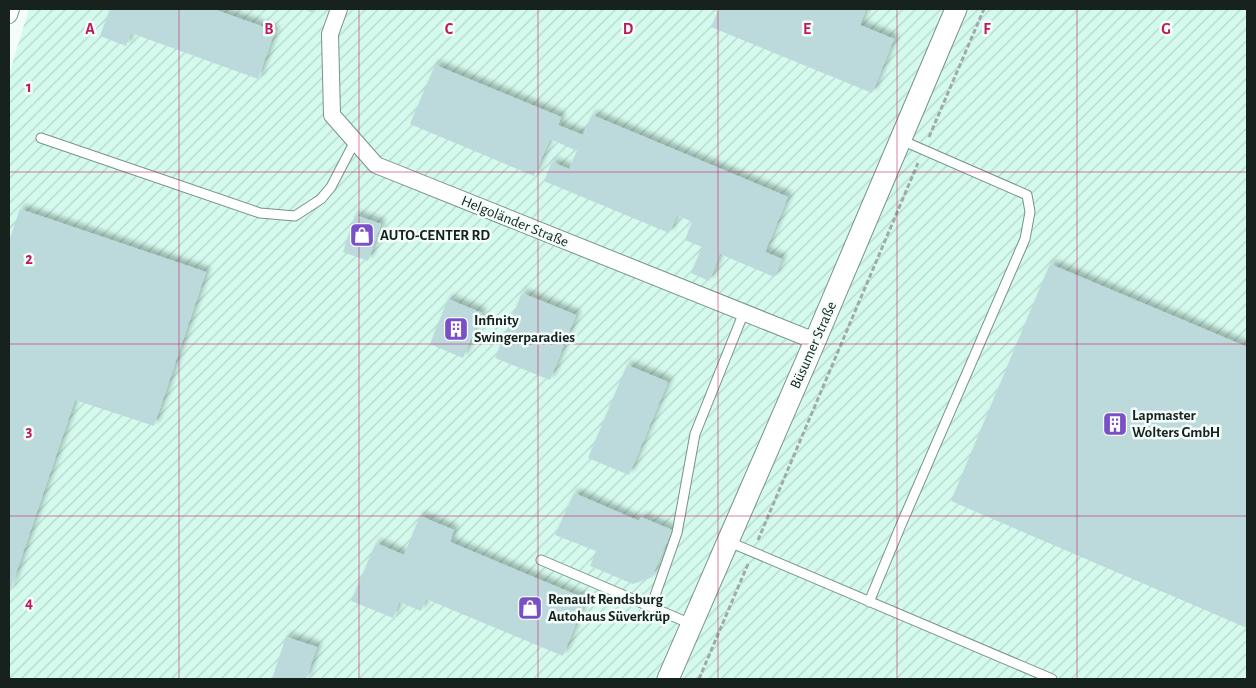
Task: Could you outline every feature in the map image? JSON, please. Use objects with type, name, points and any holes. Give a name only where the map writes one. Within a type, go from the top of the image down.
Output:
[{"type":"street","points":[[9,15],[11,9]]},
{"type":"street","name":"Helgoländer Straße","points":[[339,9],[330,34],[332,115],[376,165],[815,341]]},
{"type":"street","name":"Büsumer Straße","points":[[668,679],[815,341],[956,9]]},
{"type":"lane","points":[[41,138],[260,213],[295,216],[321,199],[331,187],[355,142]]},
{"type":"lane","points":[[870,602],[901,524],[1025,239],[1030,212],[1027,195],[901,140]]},
{"type":"lane","points":[[651,607],[677,533],[695,434],[744,312]]},
{"type":"lane","points":[[727,541],[1052,679]]},
{"type":"lane","points":[[541,560],[692,624]]},
{"type":"path","points":[[699,679],[984,9]]},
{"type":"shaded area","points":[[29,9],[1247,9],[1247,679],[9,679],[9,74]]},
{"type":"building","points":[[110,9],[213,9],[275,31],[258,79],[131,33],[126,46],[100,36]]},
{"type":"building","points":[[302,9],[315,9],[314,13]]},
{"type":"building","points":[[719,9],[866,9],[860,25],[894,39],[872,93],[711,27]]},
{"type":"building","points":[[435,65],[561,117],[558,125],[583,135],[592,115],[788,197],[765,252],[782,259],[774,277],[720,254],[709,281],[691,273],[702,247],[685,240],[692,222],[677,215],[669,233],[544,181],[552,162],[569,169],[577,151],[550,139],[534,176],[410,124]]},
{"type":"building","points":[[20,209],[206,272],[154,426],[75,400],[9,594],[9,241]]},
{"type":"building","points":[[355,215],[381,224],[368,261],[343,252]]},
{"type":"building","name":"Lapmaster Wolters GmbH","points":[[1050,264],[1247,347],[1247,628],[951,501]]},
{"type":"building","points":[[522,293],[576,315],[550,380],[495,358]]},
{"type":"building","name":"Infinity Swingerparadies","points":[[448,299],[482,313],[463,358],[430,344]]},
{"type":"building","points":[[627,365],[668,382],[629,475],[588,458]]},
{"type":"building","points":[[574,493],[639,521],[641,517],[672,530],[652,577],[633,584],[590,566],[596,551],[555,535]]},
{"type":"building","points":[[420,516],[454,530],[450,542],[586,599],[563,656],[426,599],[421,611],[399,602],[393,618],[351,601],[376,543],[404,555]]},
{"type":"building","points":[[286,637],[317,647],[306,679],[272,679]]},
{"type":"place","name":"AUTO-CENTER RD","points":[[362,235]]},
{"type":"place","name":"Infinity Swingerparadies","points":[[456,329]]},
{"type":"place","name":"Lapmaster Wolters GmbH","points":[[1115,424]]},
{"type":"place","name":"Renault Rendsburg Autohaus Süverkrüp","points":[[530,608]]}]
